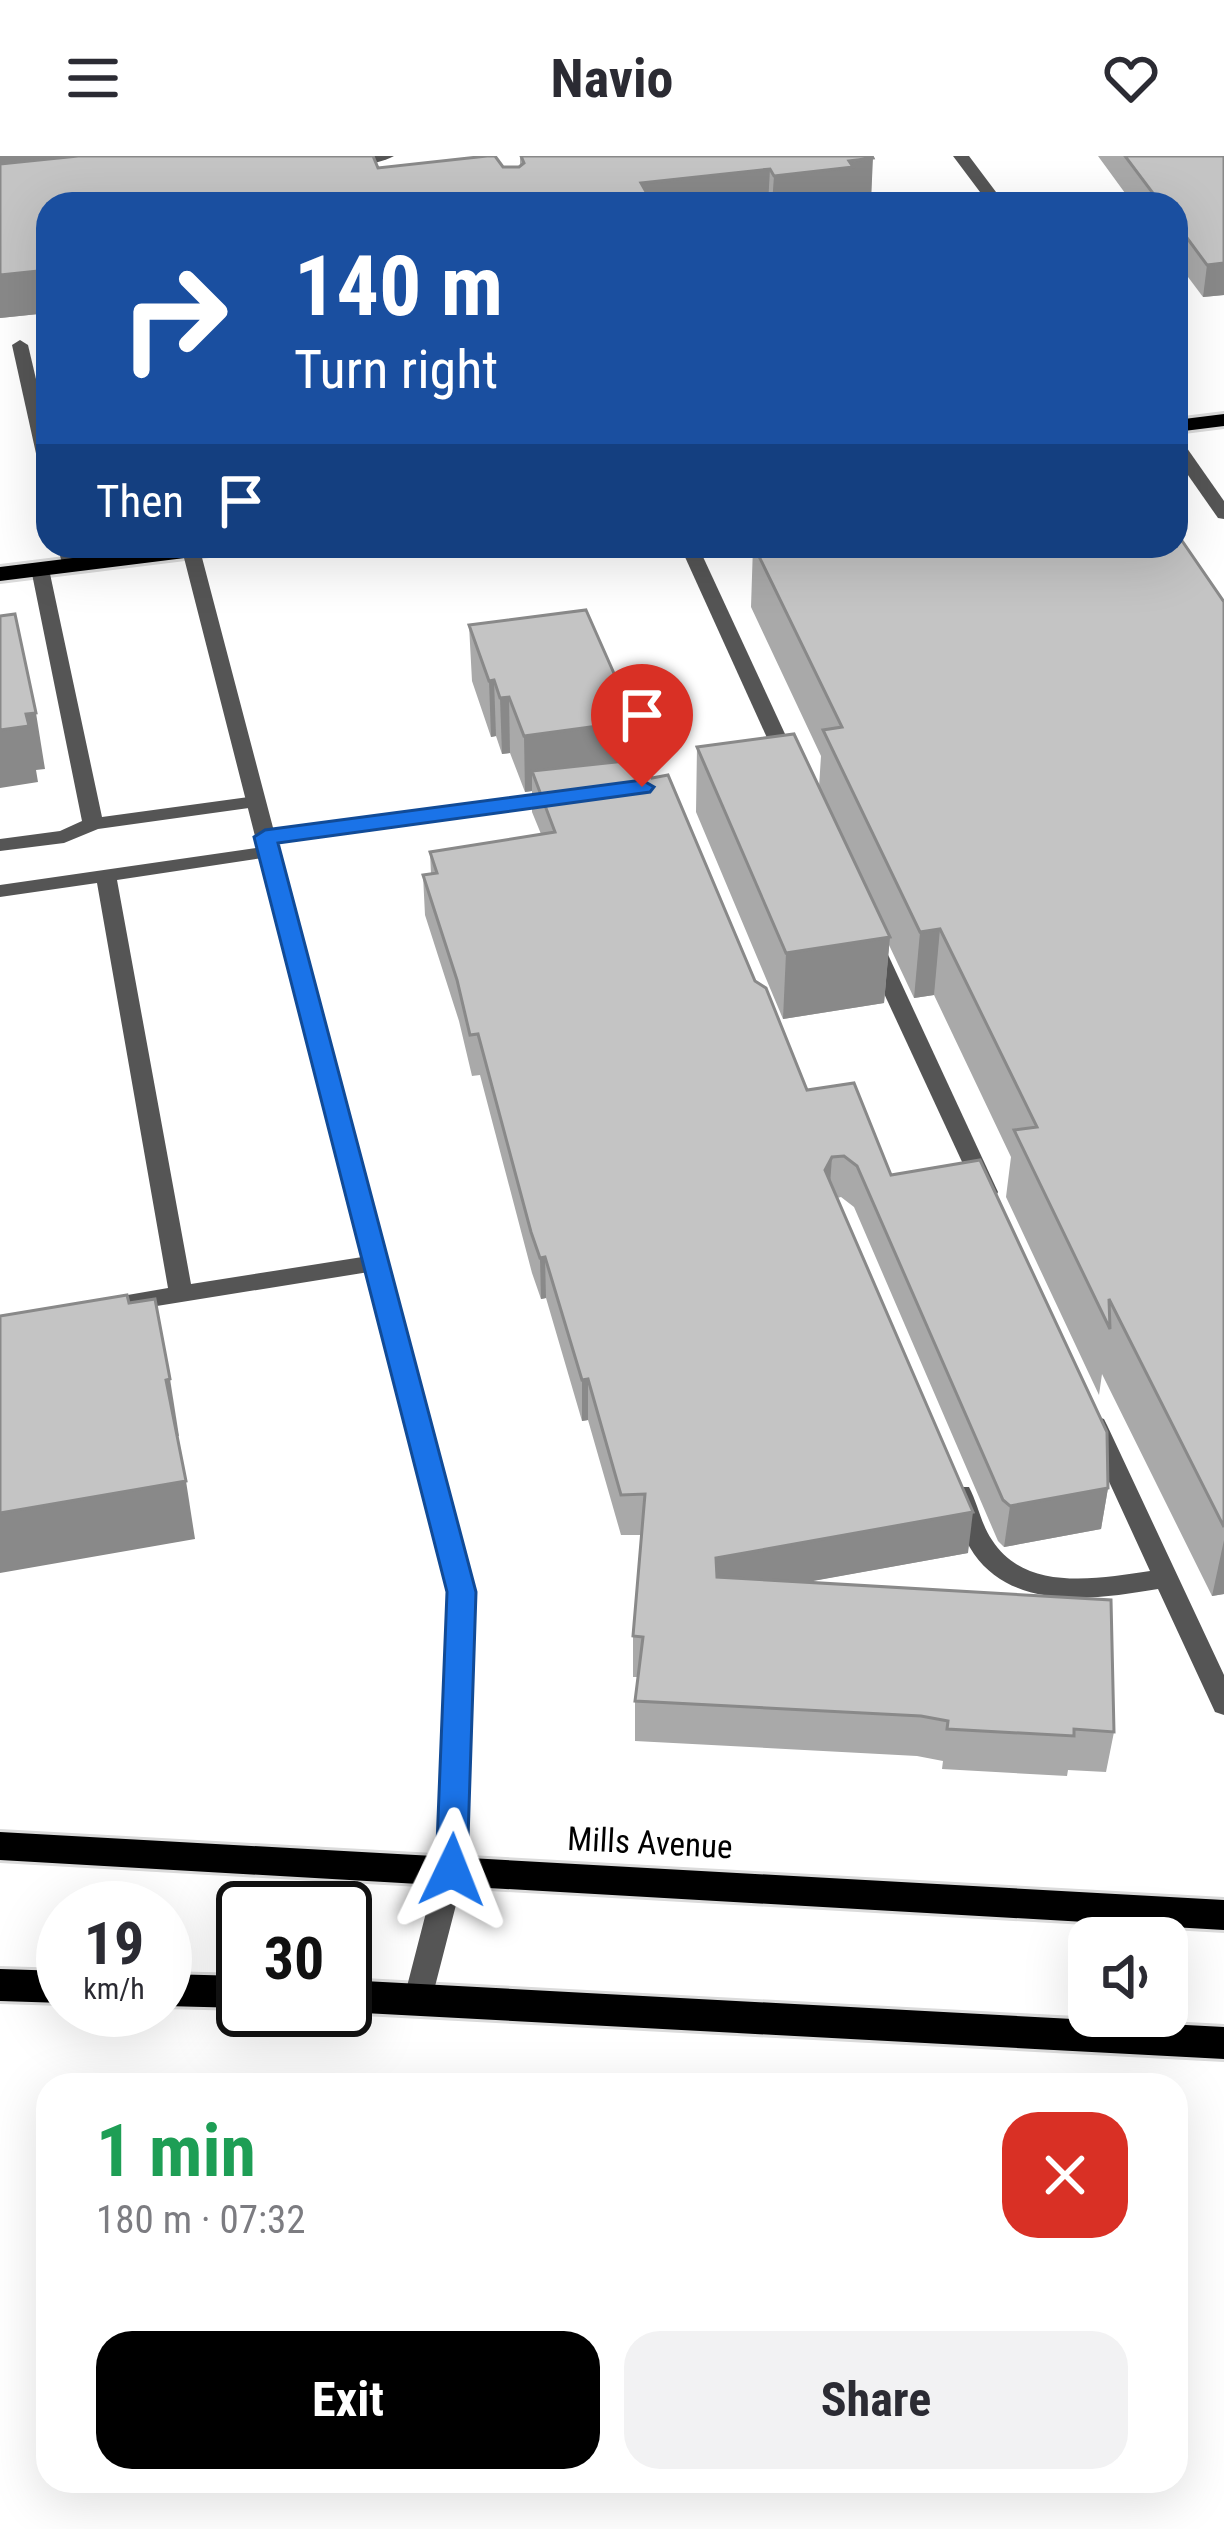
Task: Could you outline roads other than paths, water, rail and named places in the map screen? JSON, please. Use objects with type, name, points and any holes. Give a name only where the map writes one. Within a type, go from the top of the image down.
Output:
[{"type":"main road","points":[[1188,424],[1224,420]]},
{"type":"main road","points":[[0,574],[40,569],[64,558]]},
{"type":"main road","name":"Mills Avenue","points":[[0,1846],[1224,1915]]},
{"type":"main road","points":[[0,1985],[36,1986]]},
{"type":"main road","points":[[372,1997],[1224,2043]]},
{"type":"street","points":[[318,163],[386,156]]},
{"type":"street","points":[[961,156],[988,192]]},
{"type":"street","points":[[20,345],[36,415]]},
{"type":"street","points":[[1188,463],[1224,514]]},
{"type":"street","points":[[193,558],[461,1592],[452,1870],[418,1998]]},
{"type":"street","points":[[694,558],[798,783]]},
{"type":"street","points":[[40,569],[93,824]]},
{"type":"street","points":[[0,891],[576,796]]},
{"type":"street","points":[[0,845],[64,837],[93,824],[256,802]]},
{"type":"street","points":[[106,875],[181,1294]]},
{"type":"street","points":[[868,933],[997,1213]]},
{"type":"street","points":[[77,1311],[375,1263]]},
{"type":"street","points":[[1086,1406],[1224,1704]]},
{"type":"street","points":[[947,1464],[984,1550],[1012,1575],[1040,1587],[1166,1578]]}]
